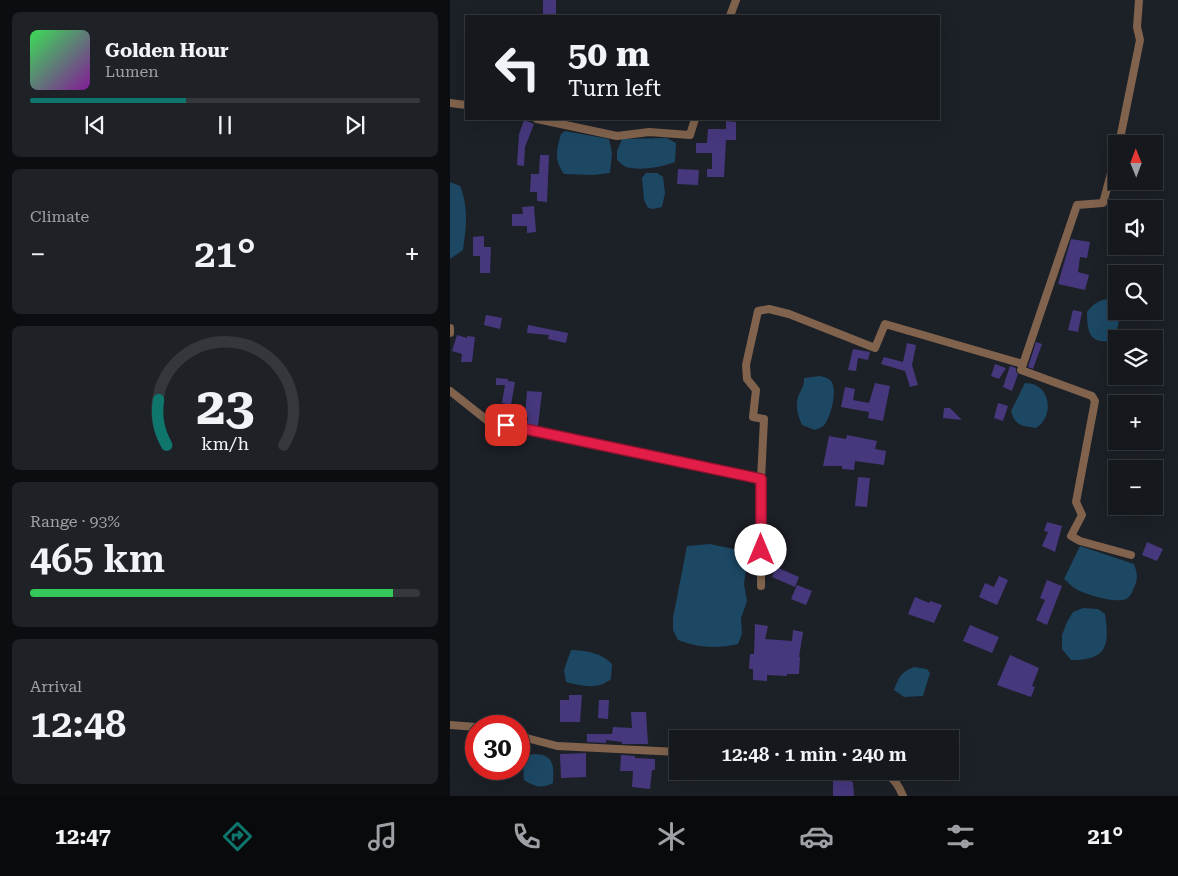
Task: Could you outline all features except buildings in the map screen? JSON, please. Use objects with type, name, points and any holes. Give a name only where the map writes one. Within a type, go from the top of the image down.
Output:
[{"type":"street","points":[[730,15],[736,0]]},
{"type":"street","points":[[1121,135],[1140,40],[1137,27],[1140,0]]},
{"type":"street","points":[[450,104],[465,105]]},
{"type":"street","points":[[542,120],[617,136],[649,132],[690,135],[695,120]]},
{"type":"street","points":[[1108,185],[1103,203],[1077,205],[1021,370],[1092,396],[1095,401],[1076,502],[1082,516],[1071,536],[1131,555]]},
{"type":"street","points":[[761,586],[761,479],[764,419],[753,417],[756,390],[747,379],[746,365],[758,311],[769,309],[789,314],[875,348],[885,324],[1023,364]]},
{"type":"street","points":[[450,328],[450,334]]},
{"type":"street","points":[[450,391],[488,421],[761,479]]},
{"type":"street","points":[[450,725],[465,726]]},
{"type":"street","points":[[530,739],[558,746],[669,752]]},
{"type":"street","points":[[895,780],[903,796]]},
{"type":"water","points":[[565,131],[609,139],[612,153],[610,173],[593,175],[564,174],[557,160],[557,155],[561,134]]},
{"type":"water","points":[[667,138],[676,143],[675,162],[658,167],[638,169],[626,167],[617,160],[617,151],[622,139]]},
{"type":"water","points":[[646,173],[657,173],[663,177],[665,193],[662,207],[648,208],[644,200],[642,178]]},
{"type":"water","points":[[450,182],[460,186],[465,202],[466,218],[463,250],[450,259]]},
{"type":"water","points":[[1108,299],[1108,320],[1119,320],[1117,330],[1108,330],[1108,341],[1094,338],[1088,325],[1087,312],[1102,300]]},
{"type":"water","points":[[820,376],[831,381],[834,396],[825,424],[815,430],[802,425],[798,415],[797,404],[804,378]]},
{"type":"water","points":[[1025,383],[1034,384],[1040,388],[1045,394],[1047,401],[1046,416],[1036,428],[1027,427],[1017,422],[1011,411]]},
{"type":"water","points":[[710,544],[743,551],[747,562],[744,584],[747,601],[741,618],[742,634],[738,644],[723,647],[693,645],[678,640],[673,630],[673,618],[687,546]]},
{"type":"water","points":[[1080,546],[1134,564],[1137,580],[1128,598],[1116,600],[1093,596],[1076,589],[1064,579]]},
{"type":"water","points":[[1083,608],[1098,609],[1105,614],[1106,643],[1098,654],[1092,657],[1071,660],[1062,649],[1062,635],[1073,612]]},
{"type":"water","points":[[571,650],[593,653],[608,660],[612,664],[611,679],[595,686],[584,686],[566,682],[564,670]]},
{"type":"water","points":[[914,667],[927,669],[930,673],[923,696],[904,697],[894,690],[901,676]]},
{"type":"water","points":[[530,755],[546,756],[549,759],[553,766],[553,783],[538,786],[524,780],[530,780]]},
{"type":"route","points":[[506,425],[761,479],[761,550]]}]
